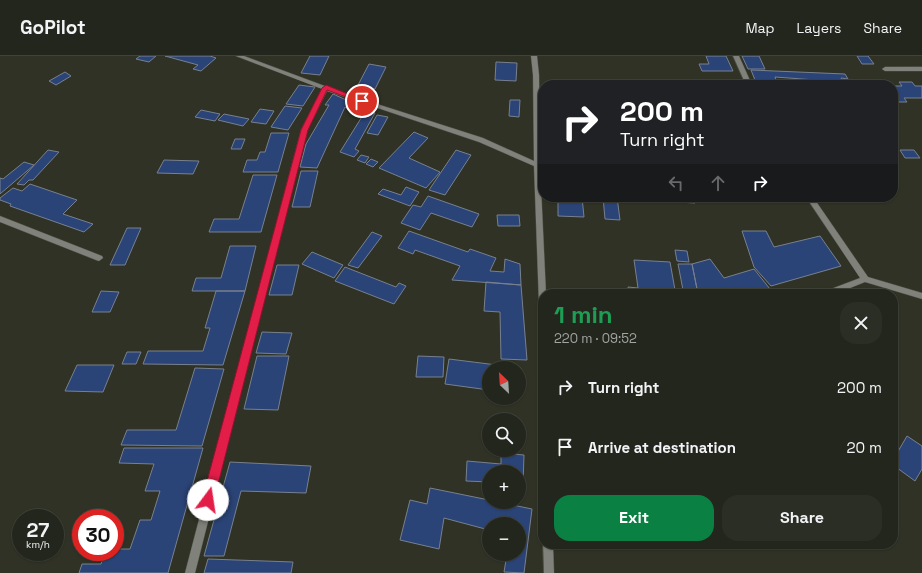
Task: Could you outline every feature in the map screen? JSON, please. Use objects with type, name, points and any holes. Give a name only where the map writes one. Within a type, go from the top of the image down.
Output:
[{"type":"street","points":[[239,56],[326,88],[480,140],[537,165]]},
{"type":"street","points":[[534,56],[536,75],[538,188]]},
{"type":"street","points":[[736,56],[746,80]]},
{"type":"street","points":[[885,69],[922,69]]},
{"type":"street","points":[[190,573],[304,130],[326,88]]},
{"type":"street","points":[[539,202],[542,289]]},
{"type":"street","points":[[812,202],[865,279]]},
{"type":"street","points":[[0,219],[99,258]]},
{"type":"street","points":[[839,289],[865,279],[922,296]]},
{"type":"street","points":[[548,549],[549,573]]},
{"type":"building","points":[[140,56],[156,56],[149,62],[136,59]]},
{"type":"building","points":[[165,56],[210,56],[216,58],[201,71],[193,69],[198,65]]},
{"type":"building","points":[[310,56],[329,56],[320,75],[301,73]]},
{"type":"building","points":[[706,56],[726,56],[733,71],[702,71],[699,64],[709,64]]},
{"type":"building","points":[[742,56],[759,56],[765,69],[748,69]]},
{"type":"building","points":[[857,56],[868,56],[874,64],[862,64]]},
{"type":"building","points":[[496,62],[517,63],[516,81],[495,80]]},
{"type":"building","points":[[369,64],[386,67],[375,89],[357,87]]},
{"type":"building","points":[[751,70],[845,74],[848,79],[841,78],[842,80],[816,80],[775,77],[776,80],[755,80]]},
{"type":"building","points":[[65,72],[71,76],[56,85],[49,81]]},
{"type":"building","points":[[899,82],[912,82],[915,86],[922,86],[922,98],[904,98],[907,102],[898,102],[898,86],[902,86]]},
{"type":"building","points":[[299,85],[315,87],[303,106],[286,104]]},
{"type":"building","points":[[333,94],[375,113],[355,149],[359,151],[354,157],[340,152],[363,115],[345,107],[317,168],[300,167],[306,144],[329,105],[325,105]]},
{"type":"building","points":[[510,100],[520,100],[519,117],[509,116]]},
{"type":"building","points":[[285,106],[302,108],[288,130],[271,127]]},
{"type":"building","points":[[260,109],[274,111],[266,124],[251,122]]},
{"type":"building","points":[[201,110],[220,114],[215,121],[195,117]]},
{"type":"building","points":[[224,114],[249,119],[243,126],[218,120]]},
{"type":"building","points":[[377,115],[388,117],[378,135],[367,133]]},
{"type":"building","points":[[414,132],[428,138],[409,158],[440,172],[426,188],[379,168]]},
{"type":"building","points":[[271,133],[289,133],[278,172],[243,172],[247,160],[257,160],[260,152],[265,152]]},
{"type":"building","points":[[235,139],[245,139],[241,149],[231,149]]},
{"type":"building","points":[[48,150],[59,152],[33,180],[29,180],[24,185],[17,184]]},
{"type":"building","points":[[456,150],[471,155],[445,195],[429,190]]},
{"type":"building","points":[[900,150],[914,150],[920,158],[905,158]]},
{"type":"building","points":[[361,155],[369,157],[365,163],[357,160]]},
{"type":"building","points":[[371,159],[378,162],[373,167],[366,164]]},
{"type":"building","points":[[164,160],[199,161],[193,174],[157,173]]},
{"type":"building","points":[[24,162],[34,165],[0,194],[0,178],[3,179]]},
{"type":"building","points":[[301,171],[318,171],[310,207],[292,207]]},
{"type":"building","points":[[253,175],[277,175],[261,232],[209,232],[214,219],[239,219]]},
{"type":"building","points":[[30,184],[77,200],[63,214],[93,224],[84,232],[10,206],[11,204],[0,200],[0,198],[13,188],[22,191]]},
{"type":"building","points":[[406,187],[419,192],[410,206],[378,194],[383,189],[401,195]]},
{"type":"building","points":[[428,196],[479,214],[472,227],[431,213],[420,230],[401,223],[413,205],[421,207]]},
{"type":"building","points":[[558,202],[582,202],[584,217],[558,216]]},
{"type":"building","points":[[603,202],[618,202],[620,220],[605,219]]},
{"type":"building","points":[[497,215],[519,215],[520,226],[498,226]]},
{"type":"building","points":[[127,228],[141,228],[125,265],[110,265]]},
{"type":"building","points":[[409,231],[468,252],[470,249],[496,258],[490,271],[504,272],[505,259],[520,264],[521,285],[452,280],[460,266],[415,250],[413,254],[398,248]]},
{"type":"building","points":[[742,231],[766,231],[774,247],[820,236],[841,266],[771,286],[754,267]]},
{"type":"building","points":[[372,232],[382,236],[358,268],[348,265]]},
{"type":"building","points":[[230,246],[256,246],[245,291],[192,291],[196,278],[221,278]]},
{"type":"building","points":[[675,250],[687,251],[689,262],[677,261]]},
{"type":"building","points":[[312,252],[343,265],[334,278],[302,264]]},
{"type":"building","points":[[710,259],[724,278],[754,269],[770,289],[697,289],[692,264]]},
{"type":"building","points":[[634,260],[670,262],[675,289],[628,289],[628,287],[638,288]]},
{"type":"building","points":[[678,264],[692,264],[697,289],[683,289]]},
{"type":"building","points":[[277,265],[299,265],[292,295],[269,295]]},
{"type":"building","points":[[345,267],[396,287],[399,283],[406,286],[394,304],[335,281]]},
{"type":"building","points":[[486,282],[521,285],[527,360],[501,359],[500,312],[484,311]]},
{"type":"building","points":[[101,291],[119,292],[110,312],[92,312]]},
{"type":"building","points":[[216,291],[245,291],[223,365],[143,364],[148,351],[203,351],[210,328],[205,328]]},
{"type":"building","points":[[262,332],[292,333],[286,354],[256,353]]},
{"type":"building","points":[[127,352],[141,352],[136,364],[122,364]]},
{"type":"building","points":[[257,356],[289,356],[278,410],[244,409]]},
{"type":"building","points":[[418,356],[444,357],[443,377],[416,377]]},
{"type":"building","points":[[449,359],[482,363],[482,389],[445,384]]},
{"type":"building","points":[[77,365],[114,365],[103,392],[65,391]]},
{"type":"building","points":[[195,368],[224,369],[202,446],[121,445],[127,430],[176,430]]},
{"type":"building","points":[[907,436],[922,446],[922,469],[915,481],[898,469],[898,451]]},
{"type":"building","points":[[124,448],[203,448],[168,573],[79,573],[82,564],[101,564],[102,561],[124,561],[124,549],[130,549],[140,520],[151,520],[160,491],[145,491],[154,464],[119,463]]},
{"type":"building","points":[[501,457],[524,457],[524,465],[482,465],[482,482],[466,481],[467,461],[501,464]]},
{"type":"building","points":[[230,462],[311,466],[306,493],[241,491],[224,556],[204,556]]},
{"type":"building","points":[[430,488],[482,499],[482,509],[526,509],[526,508],[532,509],[526,557],[526,517],[482,517],[482,528],[444,518],[439,549],[400,540],[410,500],[427,504]]},
{"type":"building","points":[[208,559],[293,562],[291,573],[204,573]]},
{"type":"building","points":[[506,561],[526,561],[524,573],[504,572]]},
{"type":"route","points":[[208,500],[304,130],[326,88],[362,101]]}]
